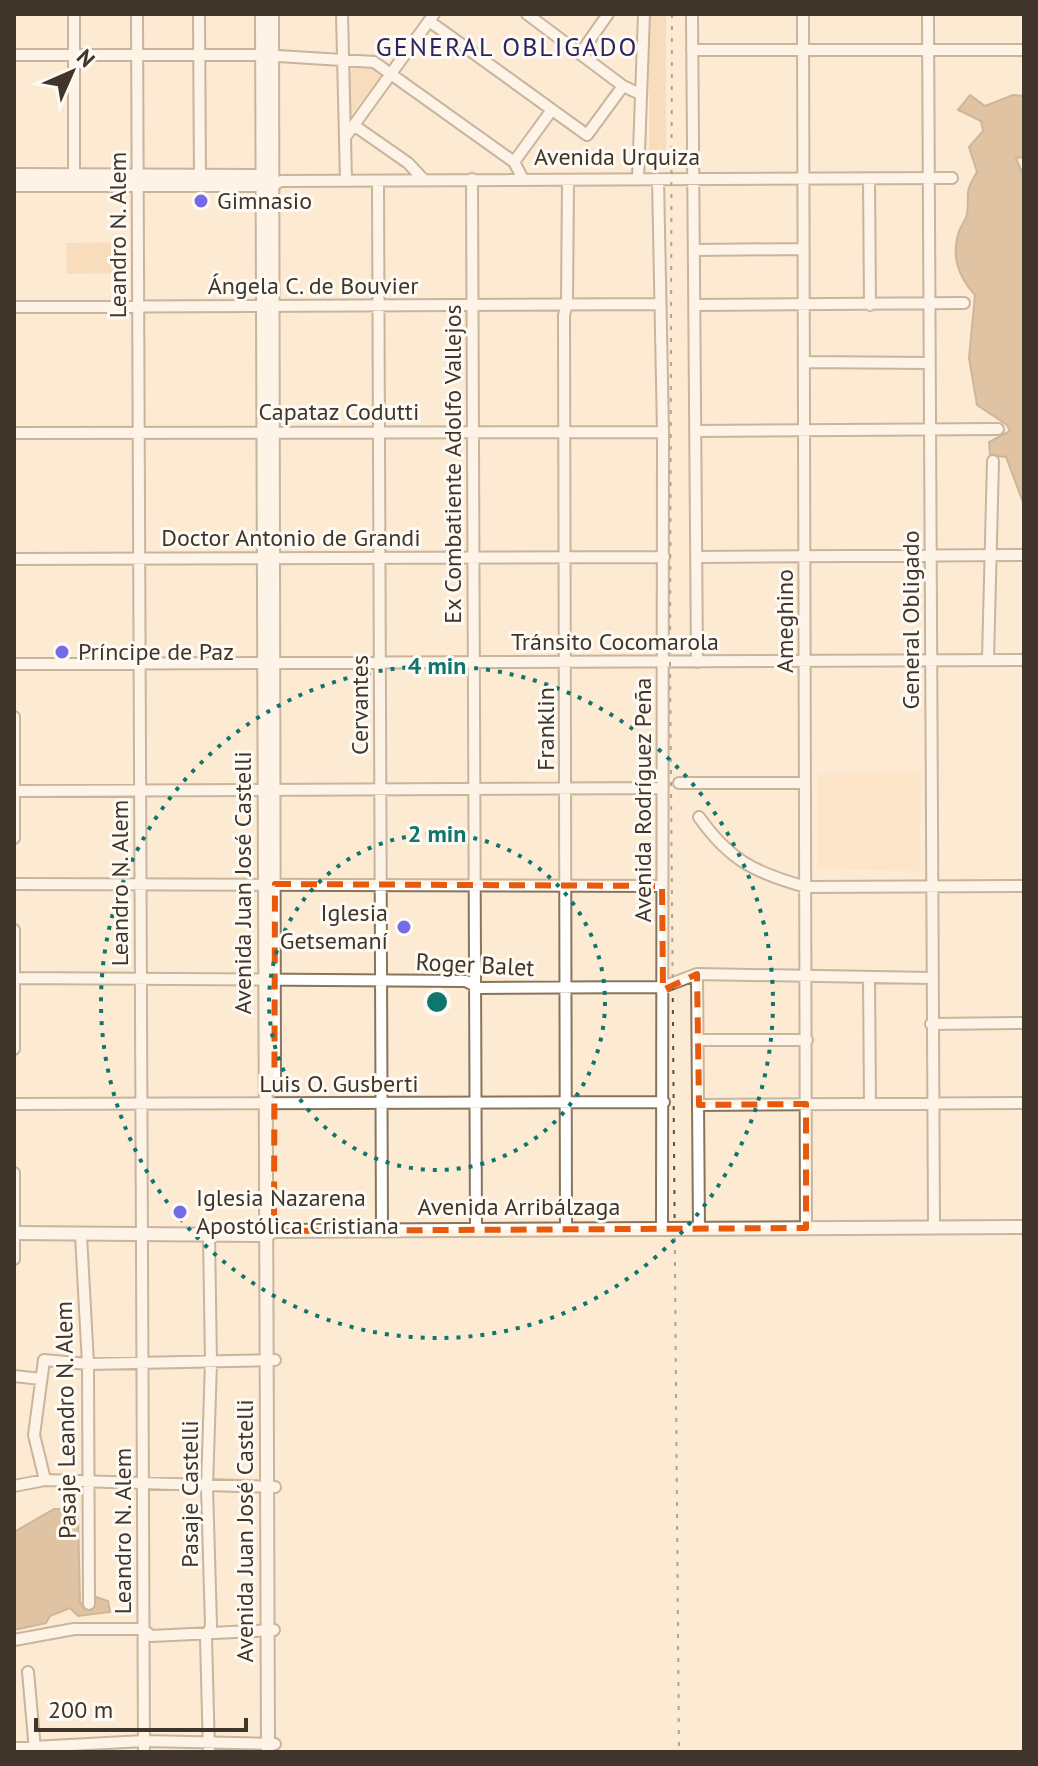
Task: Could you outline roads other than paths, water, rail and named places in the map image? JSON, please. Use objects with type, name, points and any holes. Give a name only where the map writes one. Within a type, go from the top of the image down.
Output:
[{"type":"main road","name":"Avenida Juan José Castelli","points":[[262,14],[267,56],[270,181],[272,1748]]},
{"type":"main road","name":"Avenida Juan José Castelli","points":[[267,56],[272,14]]},
{"type":"main road","name":"Avenida Urquiza","points":[[14,175],[74,180],[270,181]]},
{"type":"main road","name":"Avenida Urquiza","points":[[14,185],[74,180]]},
{"type":"main road","name":"Avenida Arribálzaga","points":[[14,1233],[209,1235],[476,1229],[1024,1227]]},
{"type":"street","points":[[74,14],[74,180]]},
{"type":"street","name":"Leandro N. Alem","points":[[137,14],[144,1747]]},
{"type":"street","points":[[199,14],[200,180]]},
{"type":"street","points":[[342,14],[346,181]]},
{"type":"street","points":[[527,14],[623,86],[640,94]]},
{"type":"street","points":[[580,54],[608,14]]},
{"type":"street","points":[[631,14],[644,18],[638,179]]},
{"type":"street","points":[[692,14],[697,662]]},
{"type":"street","name":"Ameghino","points":[[803,14],[806,1228]]},
{"type":"street","name":"General Obligado","points":[[928,14],[934,1227]]},
{"type":"street","points":[[346,136],[432,18],[551,111],[587,135],[623,86]]},
{"type":"street","points":[[692,50],[1024,50]]},
{"type":"street","points":[[14,55],[267,56],[374,62],[514,162],[523,179]]},
{"type":"street","points":[[514,162],[551,111]]},
{"type":"street","points":[[355,126],[408,163],[423,179]]},
{"type":"street","name":"Avenida Urquiza","points":[[270,181],[952,178]]},
{"type":"street","name":"Ex Combatiente Adolfo Vallejos","points":[[472,179],[472,985],[476,1229]]},
{"type":"street","name":"Avenida Rodríguez Peña","points":[[658,179],[664,557],[662,1229]]},
{"type":"street","points":[[869,179],[870,305]]},
{"type":"street","name":"Franklin","points":[[566,1230],[564,315],[567,304],[568,180]]},
{"type":"street","name":"Cervantes","points":[[378,181],[382,1230]]},
{"type":"street","points":[[694,250],[803,249]]},
{"type":"street","points":[[694,305],[964,303]]},
{"type":"street","name":"Ángela C. de Bouvier","points":[[14,307],[660,304]]},
{"type":"street","points":[[804,362],[929,363]]},
{"type":"street","points":[[695,431],[998,429]]},
{"type":"street","name":"Capataz Codutti","points":[[14,433],[663,432]]},
{"type":"street","points":[[988,659],[993,461]]},
{"type":"street","points":[[697,557],[1024,555]]},
{"type":"street","name":"Doctor Antonio de Grandi","points":[[14,559],[664,557]]},
{"type":"street","name":"Tránsito Cocomarola","points":[[14,664],[1024,660]]},
{"type":"street","points":[[14,717],[14,838]]},
{"type":"street","points":[[679,783],[805,783]]},
{"type":"street","points":[[14,791],[661,788]]},
{"type":"street","points":[[699,817],[726,850],[772,879],[806,887],[1024,886]]},
{"type":"street","points":[[14,884],[662,886]]},
{"type":"street","points":[[14,930],[14,1049]]},
{"type":"street","points":[[697,974],[700,1040],[699,1229]]},
{"type":"street","name":"Roger Balet","points":[[14,978],[466,981],[479,988],[566,989],[663,987],[697,974],[931,978]]},
{"type":"street","points":[[869,977],[870,1104]]},
{"type":"street","points":[[931,1024],[1024,1023]]},
{"type":"street","points":[[700,1040],[807,1040]]},
{"type":"street","name":"Luis O. Gusberti","points":[[14,1104],[664,1102]]},
{"type":"street","points":[[699,1105],[1024,1103]]},
{"type":"street","points":[[14,1173],[14,1259]]},
{"type":"street","name":"Pasaje Leandro N. Alem","points":[[81,1235],[88,1364],[89,1604]]},
{"type":"street","name":"Pasaje Castelli","points":[[209,1235],[211,1362],[207,1487],[211,1626],[207,1632],[210,1748]]},
{"type":"street","points":[[45,1480],[34,1435],[44,1360],[142,1364],[271,1360]]},
{"type":"street","points":[[14,1376],[41,1379]]},
{"type":"street","points":[[14,1486],[45,1480],[271,1487]]},
{"type":"street","points":[[14,1640],[74,1629],[143,1629],[151,1636],[271,1630]]},
{"type":"street","points":[[28,1672],[35,1749]]},
{"type":"street","points":[[14,1748],[272,1748]]},
{"type":"railway","points":[[672,14],[670,663],[679,1752]]},
{"type":"place","name":"Gimnasio","points":[[201,201]]},
{"type":"place","name":"Príncipe de Paz","points":[[62,652]]},
{"type":"place","name":"Iglesia Getsemaní","points":[[404,927]]},
{"type":"place","name":"Iglesia Nazarena Apostólica Cristiana","points":[[180,1212]]},
{"type":"district","name":"GENERAL OBLIGADO","points":[[507,47]]}]
